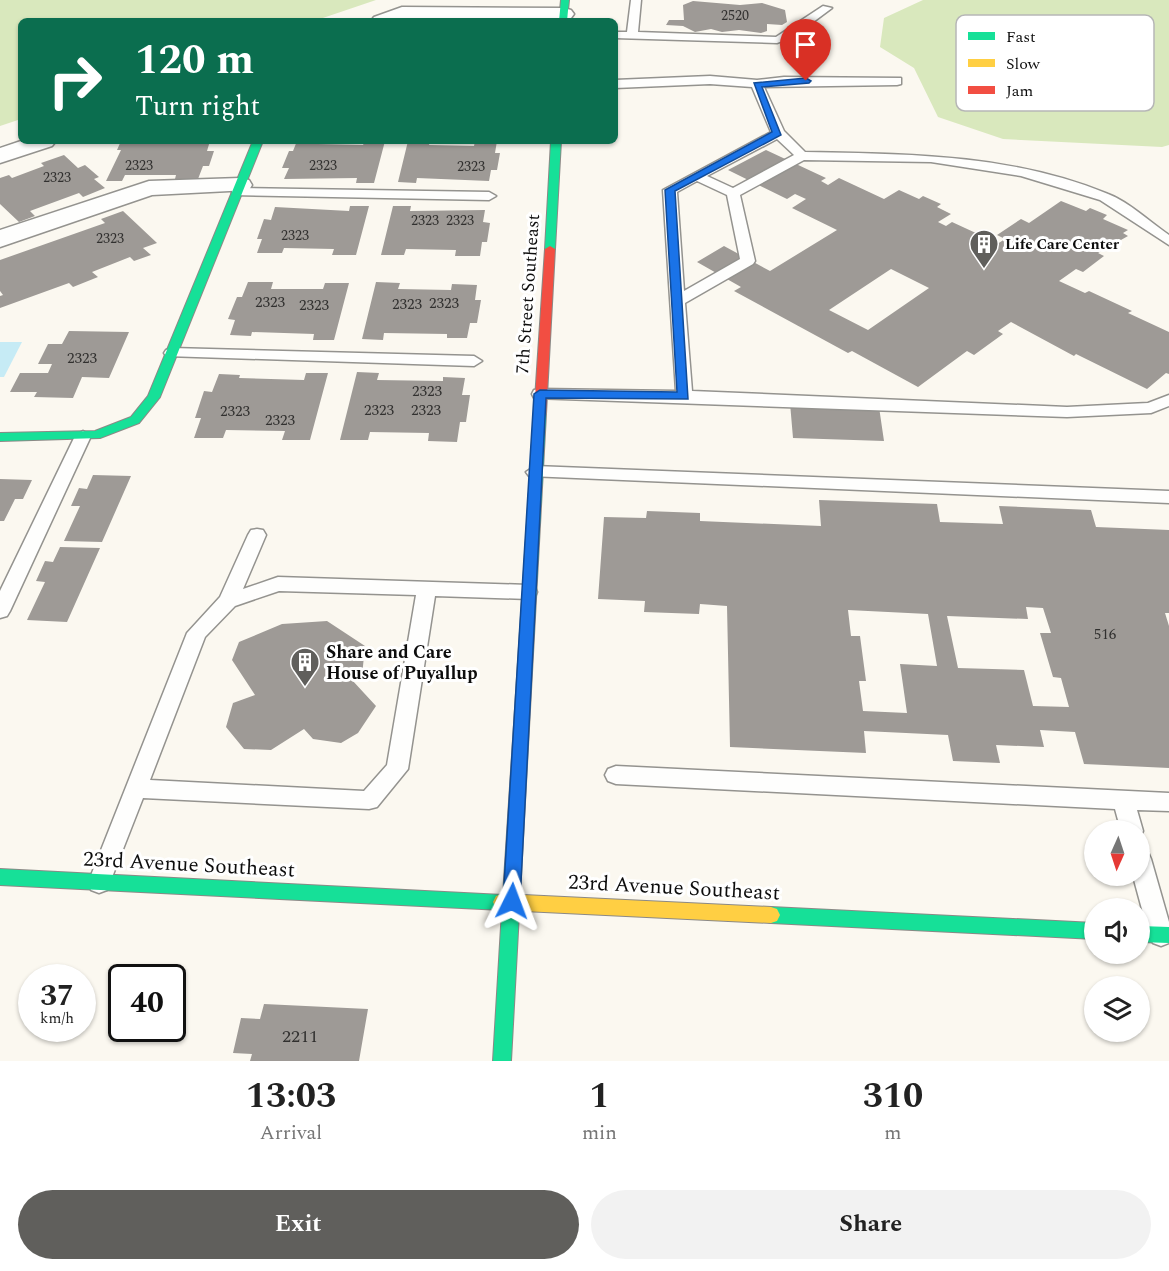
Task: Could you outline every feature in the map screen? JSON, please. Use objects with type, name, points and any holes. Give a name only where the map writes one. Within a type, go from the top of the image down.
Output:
[{"type":"street","points":[[389,18],[402,13],[564,12]]},
{"type":"street","points":[[0,156],[35,144]]},
{"type":"street","points":[[0,437],[96,435],[135,420],[154,396],[257,144]]},
{"type":"street","name":"7th Street Southeast","points":[[502,1061],[556,144]]},
{"type":"street","points":[[0,239],[149,188],[239,188]]},
{"type":"street","name":"23rd Avenue Southeast","points":[[0,878],[1084,930]]},
{"type":"lane","points":[[632,35],[636,0]]},
{"type":"lane","points":[[618,35],[777,40],[789,35],[827,8]]},
{"type":"lane","points":[[618,84],[710,80],[757,84],[784,81],[897,81]]},
{"type":"lane","points":[[757,84],[778,133],[802,156]]},
{"type":"lane","points":[[684,396],[670,190],[778,133]]},
{"type":"lane","points":[[733,193],[802,156],[931,158],[1023,172],[1105,197],[1169,241]]},
{"type":"lane","points":[[697,176],[733,193]]},
{"type":"lane","points":[[239,188],[489,196]]},
{"type":"lane","points":[[677,301],[748,261],[733,193]]},
{"type":"lane","points":[[172,353],[474,361]]},
{"type":"lane","points":[[540,394],[684,396],[1067,412],[1151,408],[1169,400]]},
{"type":"lane","points":[[0,611],[83,436]]},
{"type":"lane","points":[[535,472],[1169,497]]},
{"type":"lane","points":[[99,883],[134,788],[197,633],[228,602],[257,535]]},
{"type":"lane","points":[[228,602],[278,584],[528,592]]},
{"type":"lane","points":[[134,788],[369,800],[397,769],[427,589]]},
{"type":"lane","points":[[616,775],[1169,802]]},
{"type":"lane","points":[[1123,799],[1129,820]]},
{"type":"lane","points":[[1146,886],[1157,934]]},
{"type":"green space","points":[[0,0],[376,0],[323,18],[18,18],[18,120],[0,126]]},
{"type":"green space","points":[[923,0],[1169,0],[1169,145],[1162,147],[1003,139],[938,117],[914,68],[880,47],[884,18]]},
{"type":"water","points":[[0,342],[22,342],[4,377],[0,377]]},
{"type":"building","points":[[693,1],[740,5],[762,3],[785,10],[787,22],[782,25],[767,24],[767,31],[761,33],[739,30],[722,32],[711,29],[695,32],[683,26],[666,25],[669,20],[684,20],[683,5]]},
{"type":"building","points":[[120,144],[209,144],[207,151],[214,151],[209,166],[203,166],[198,179],[175,179],[176,175],[125,175],[122,181],[106,181],[121,150],[117,150]]},
{"type":"building","points":[[296,144],[384,144],[374,183],[356,183],[357,178],[284,179],[289,168],[282,168],[289,151],[293,151]]},
{"type":"building","points":[[407,144],[474,146],[474,144],[496,144],[495,153],[500,153],[497,170],[491,170],[489,181],[417,178],[416,183],[398,182]]},
{"type":"building","name":"Life Care Center","points":[[766,150],[826,178],[821,181],[828,185],[839,178],[884,199],[899,190],[919,199],[923,196],[941,204],[937,207],[951,214],[938,222],[946,226],[952,222],[991,240],[984,244],[991,248],[1005,239],[997,235],[1021,219],[1029,223],[1061,201],[1086,211],[1090,208],[1107,215],[1103,219],[1128,230],[1123,233],[1128,236],[1098,253],[1104,256],[1083,272],[1076,269],[1059,281],[1085,293],[1089,291],[1132,311],[1128,313],[1169,332],[1169,374],[1166,373],[1147,389],[1076,354],[1074,356],[1011,322],[998,331],[1003,334],[974,355],[967,351],[918,387],[852,351],[848,353],[734,291],[741,287],[697,262],[724,246],[770,271],[837,230],[792,208],[806,199],[795,194],[787,199],[728,170]],"holes":[[[891,269],[929,288],[868,330],[829,310]]]},
{"type":"building","points":[[64,155],[78,168],[85,165],[99,177],[94,179],[105,188],[83,197],[79,193],[30,211],[35,216],[19,222],[0,204],[0,178],[9,175],[12,178],[44,166],[41,163]]},
{"type":"building","points":[[350,206],[369,206],[356,255],[332,255],[334,249],[284,248],[282,253],[257,253],[262,239],[257,239],[264,219],[271,220],[275,207],[349,211]]},
{"type":"building","points":[[393,206],[411,206],[410,211],[485,210],[483,222],[490,223],[487,242],[482,242],[480,256],[455,256],[456,250],[406,249],[404,255],[381,255]]},
{"type":"building","points":[[123,211],[157,243],[143,248],[151,255],[134,261],[130,257],[92,272],[98,277],[73,287],[69,283],[0,308],[0,296],[3,295],[0,291],[0,260],[105,223],[101,219]]},
{"type":"building","points":[[248,282],[273,282],[271,289],[323,289],[325,283],[349,283],[334,340],[313,340],[314,334],[252,332],[251,336],[230,335],[235,320],[228,319],[237,297],[242,297]]},
{"type":"building","points":[[376,282],[400,283],[398,289],[451,290],[452,284],[477,285],[475,300],[481,300],[477,323],[470,323],[467,338],[447,338],[447,334],[384,333],[383,340],[362,339]]},
{"type":"building","points":[[69,331],[129,332],[109,378],[82,377],[73,398],[34,397],[37,392],[10,392],[20,373],[48,373],[52,364],[38,364],[48,344],[62,344]]},
{"type":"building","points":[[357,372],[379,373],[377,380],[443,381],[443,377],[465,378],[462,395],[470,395],[466,422],[460,422],[457,442],[428,441],[429,433],[370,432],[368,440],[340,440]]},
{"type":"building","points":[[306,373],[328,373],[310,440],[282,440],[285,431],[226,430],[223,438],[194,438],[201,418],[195,418],[204,391],[212,392],[219,374],[240,375],[239,378],[304,380]]},
{"type":"building","points":[[790,403],[879,407],[884,441],[793,438]]},
{"type":"building","points":[[93,475],[131,476],[102,542],[64,541],[80,506],[71,506],[79,488],[87,489]]},
{"type":"building","points":[[0,479],[32,480],[23,499],[15,499],[4,521],[0,521]]},
{"type":"building","points":[[819,500],[937,504],[940,522],[1003,524],[999,506],[1091,510],[1096,527],[1169,530],[1169,613],[1165,613],[1169,626],[1169,768],[1084,764],[1075,732],[1040,730],[1044,747],[996,745],[1000,763],[953,761],[948,735],[864,731],[866,753],[730,747],[727,606],[700,604],[699,614],[644,612],[645,601],[598,599],[604,517],[646,518],[647,511],[700,513],[700,521],[821,526]],"holes":[[[1026,607],[1043,608],[1051,633],[1040,633],[1053,677],[1061,678],[1069,707],[1033,706],[1024,670],[958,668],[947,616],[1028,619]],[[848,610],[928,614],[937,666],[900,664],[907,713],[863,711],[859,681],[866,681],[860,636],[851,636]]]},
{"type":"building","points":[[60,547],[100,548],[67,622],[27,620],[45,582],[36,581],[45,561],[53,562]]},
{"type":"building","name":"Share and Care House of Puyallup","points":[[327,621],[365,646],[362,676],[352,680],[376,706],[358,733],[341,743],[313,739],[304,729],[271,750],[244,749],[226,727],[233,703],[255,695],[232,660],[239,642],[282,624]]},
{"type":"building","points":[[264,1004],[368,1009],[359,1061],[250,1061],[252,1054],[233,1053],[241,1018],[260,1019]]},
{"type":"traffic: fast","points":[[563,18],[565,0]]},
{"type":"traffic: fast","points":[[0,437],[96,435],[135,420],[154,397],[257,144]]},
{"type":"traffic: fast","points":[[550,249],[556,144]]},
{"type":"traffic: fast","points":[[502,1061],[540,414]]},
{"type":"traffic: fast","points":[[0,877],[502,902]]},
{"type":"traffic: fast","points":[[771,915],[1084,930]]},
{"type":"traffic: fast","points":[[1150,934],[1169,935]]},
{"type":"traffic: slow","points":[[502,902],[771,915]]},
{"type":"traffic: jam","points":[[540,414],[550,249]]},
{"type":"place","name":"Life Care Center","points":[[984,270]]},
{"type":"place","name":"Share and Care House of Puyallup","points":[[305,688]]},
{"type":"route","points":[[512,901],[540,394],[684,396],[670,190],[778,133],[757,84],[806,81]]}]
